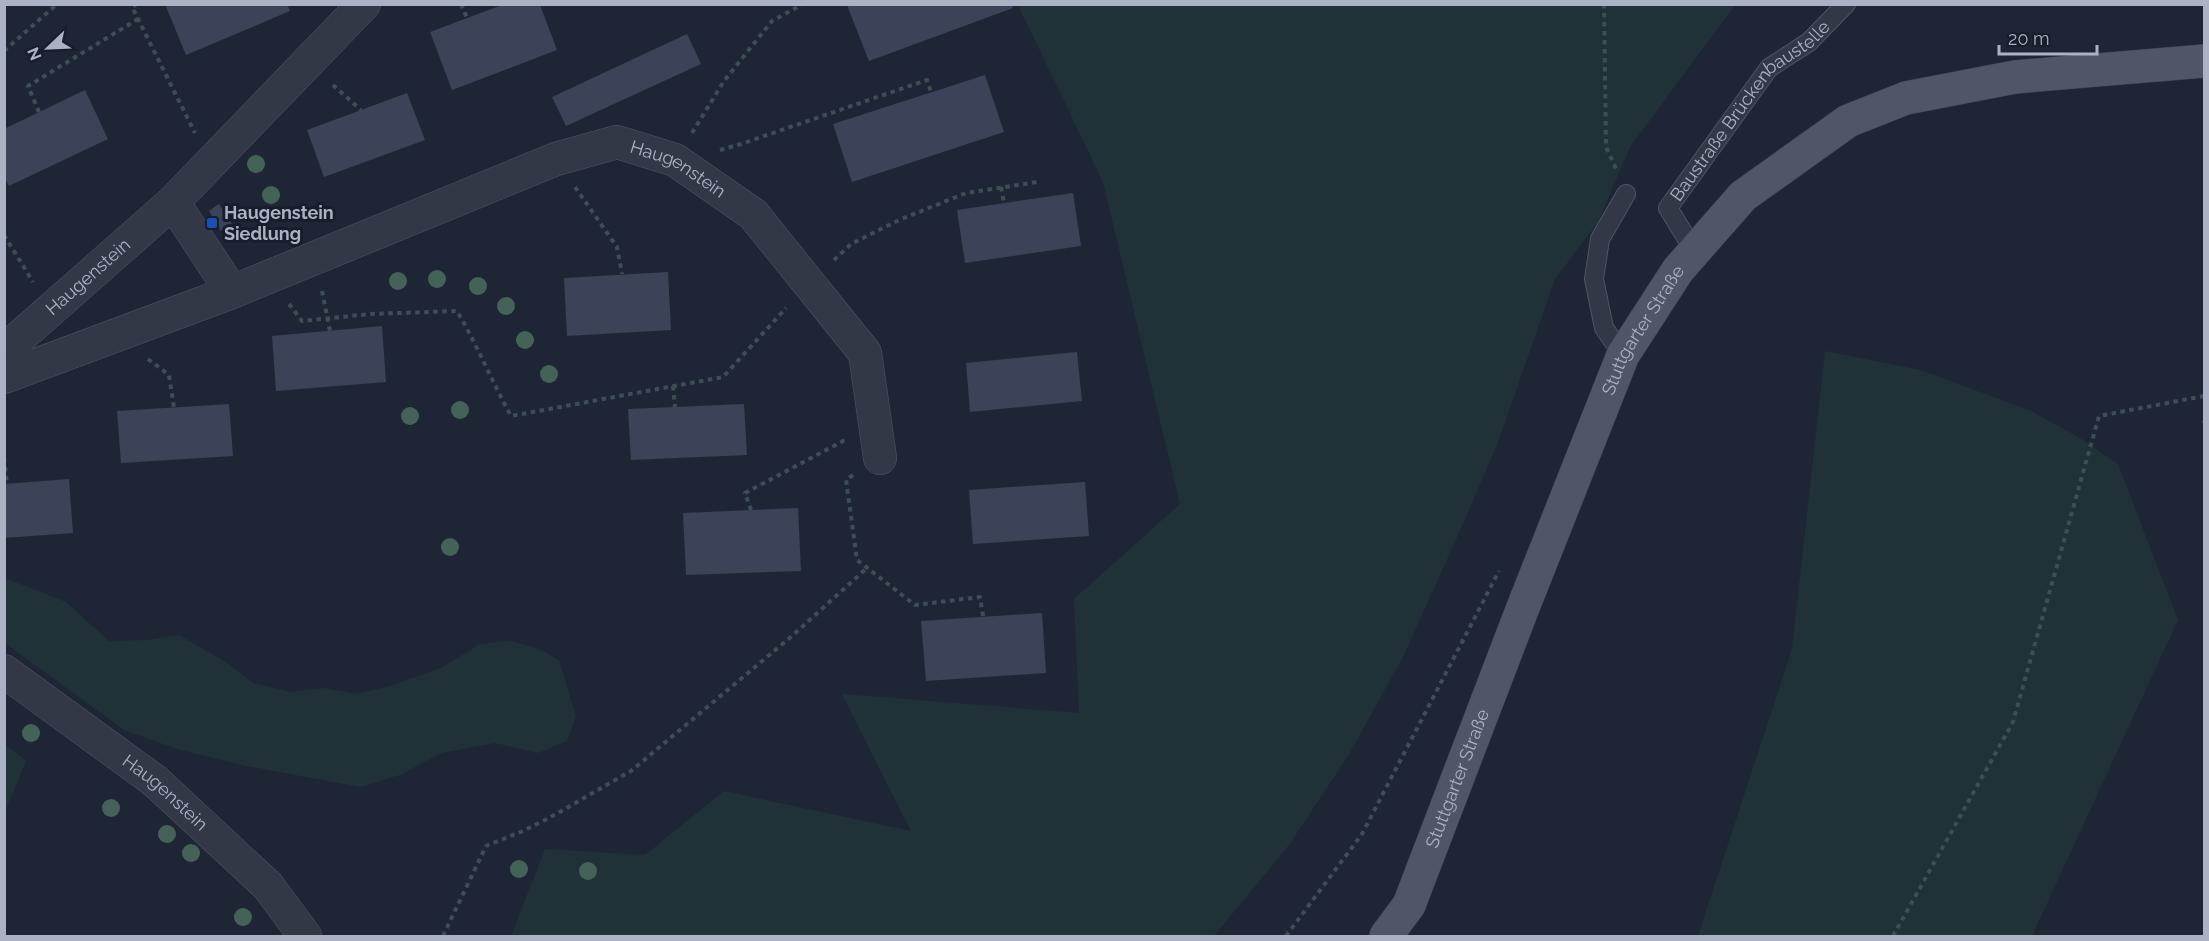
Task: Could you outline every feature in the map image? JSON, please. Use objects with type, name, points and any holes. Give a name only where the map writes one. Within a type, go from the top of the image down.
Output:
[{"type":"main road","name":"Stuttgarter Straße","points":[[1386,936],[1409,905],[1623,355],[1678,270],[1743,196],[1848,121],[1906,98],[2015,77],[2205,61]]},
{"type":"street","name":"Haugenstein","points":[[4,351],[174,202],[364,4]]},
{"type":"street","name":"Haugenstein","points":[[4,377],[232,292],[556,159],[617,142],[675,160],[753,214],[865,353],[880,458]]},
{"type":"street","points":[[174,202],[232,292]]},
{"type":"street","name":"Haugenstein","points":[[4,671],[155,781],[268,886],[305,936]]},
{"type":"lane","name":"Baustraße Brückenbaustelle","points":[[1695,252],[1668,208],[1769,69],[1809,42],[1846,4]]},
{"type":"lane","points":[[1623,355],[1604,328],[1594,279],[1599,239],[1626,194]]},
{"type":"path","points":[[4,51],[57,4]]},
{"type":"path","points":[[136,4],[132,7],[210,163]]},
{"type":"path","points":[[461,4],[467,18]]},
{"type":"path","points":[[675,160],[724,81],[772,21],[803,4]]},
{"type":"path","points":[[1604,4],[1606,147],[1626,194]]},
{"type":"path","points":[[39,112],[28,86],[138,19]]},
{"type":"path","points":[[675,160],[741,144],[927,80],[932,92]]},
{"type":"path","points":[[556,159],[617,247],[622,274]]},
{"type":"path","points":[[268,277],[302,321],[370,314],[457,311],[476,343],[495,388],[511,416],[723,377],[808,283],[851,244],[898,219],[966,193],[1036,182]]},
{"type":"path","points":[[1001,188],[1004,202]]},
{"type":"path","points":[[4,235],[50,311]]},
{"type":"path","points":[[328,318],[330,331]]},
{"type":"path","points":[[116,335],[169,375],[174,408]]},
{"type":"path","points":[[673,386],[675,407]]},
{"type":"path","points":[[1893,936],[2013,722],[2099,416],[2205,396]]},
{"type":"path","points":[[751,510],[745,493],[829,448]]},
{"type":"path","points":[[4,458],[7,484]]},
{"type":"path","points":[[880,458],[846,480],[857,560],[915,605],[980,597],[983,616]]},
{"type":"path","points":[[1286,936],[1362,834],[1504,561]]},
{"type":"path","points":[[442,936],[486,846],[549,818],[631,771],[792,636],[867,568]]},
{"type":"shaded area","points":[[1018,5],[1735,5],[1630,147],[1598,222],[1555,279],[1497,445],[1458,535],[1404,655],[1348,756],[1289,845],[1214,936],[511,936],[545,849],[645,855],[724,791],[911,831],[842,694],[1079,713],[1074,599],[1180,504],[1103,182]]},
{"type":"shaded area","points":[[1825,351],[1920,370],[2029,410],[2080,438],[2118,464],[2178,620],[2032,936],[1698,936],[1792,649]]},
{"type":"shaded area","points":[[5,578],[66,602],[109,641],[148,640],[179,635],[224,661],[253,683],[291,692],[324,688],[356,694],[391,686],[443,667],[480,644],[511,641],[539,649],[559,660],[576,716],[567,741],[538,753],[495,743],[441,753],[400,775],[360,787],[247,766],[177,749],[124,730],[5,643]]},
{"type":"shaded area","points":[[5,744],[26,761],[5,812]]},
{"type":"building","points":[[165,4],[287,4],[290,11],[186,55]]},
{"type":"building","points":[[502,5],[540,5],[557,50],[452,90],[430,32]]},
{"type":"building","points":[[847,5],[1011,5],[1013,8],[869,61]]},
{"type":"building","points":[[687,34],[701,64],[566,126],[552,97]]},
{"type":"building","points":[[985,75],[1004,132],[852,182],[833,124]]},
{"type":"building","points":[[85,90],[108,139],[9,186],[4,177],[4,129]]},
{"type":"building","points":[[407,93],[425,140],[324,177],[307,130]]},
{"type":"building","points":[[1073,193],[1081,246],[965,263],[957,210]]},
{"type":"building","points":[[219,204],[232,224],[221,231],[209,211]]},
{"type":"building","points":[[668,272],[671,330],[567,336],[564,278]]},
{"type":"building","points":[[382,326],[386,382],[276,391],[272,336]]},
{"type":"building","points":[[1077,352],[1082,401],[970,412],[966,363]]},
{"type":"building","points":[[229,404],[233,456],[121,463],[117,411]]},
{"type":"building","points":[[744,404],[747,455],[631,460],[628,409]]},
{"type":"building","points":[[69,479],[73,533],[4,538],[4,484]]},
{"type":"building","points":[[1085,482],[1089,536],[973,544],[969,490]]},
{"type":"building","points":[[798,508],[801,571],[686,575],[683,513]]},
{"type":"building","points":[[1042,613],[1046,673],[926,681],[921,621]]},
{"type":"place","name":"Haugenstein Siedlung","points":[[212,223]]}]
